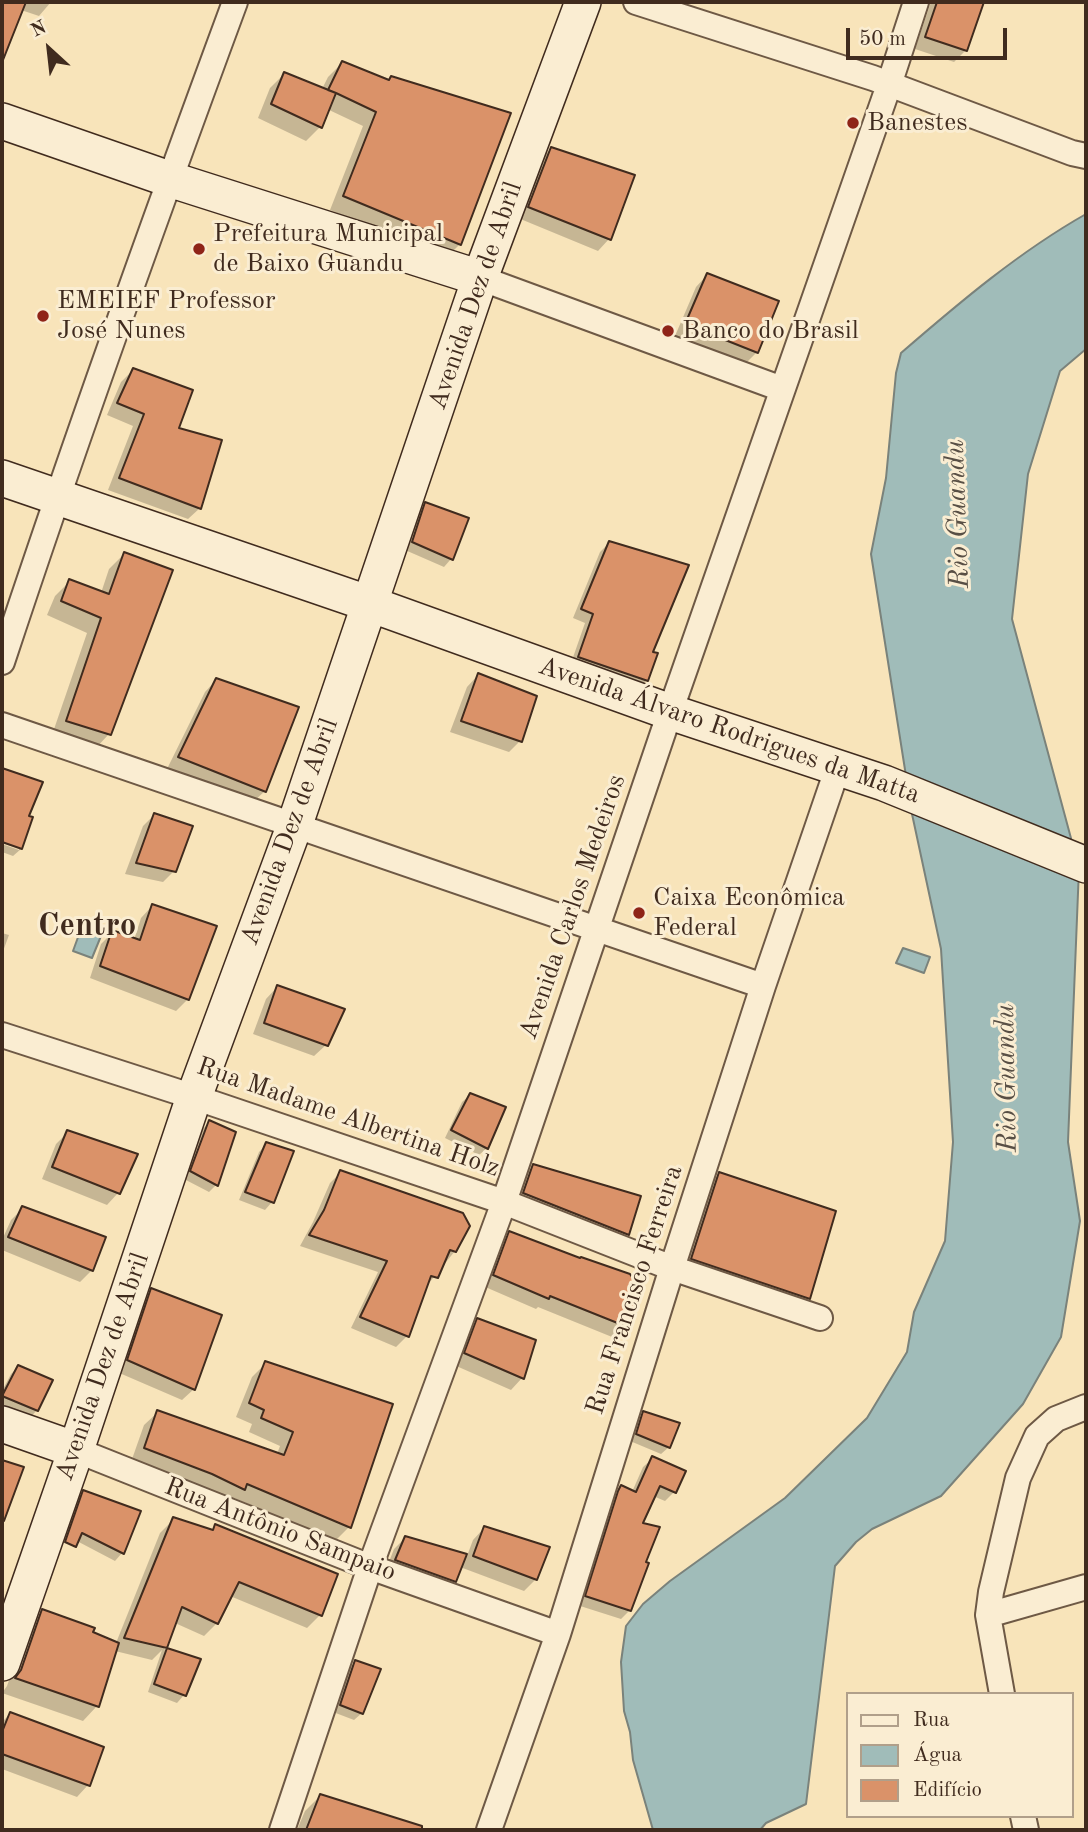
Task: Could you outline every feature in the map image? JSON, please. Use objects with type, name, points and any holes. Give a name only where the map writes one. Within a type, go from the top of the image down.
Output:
[{"type":"street","points":[[2,662],[56,498],[235,2]]},
{"type":"street","name":"Avenida Dez de Abril","points":[[2,1663],[194,1097],[294,827],[480,278],[583,2]]},
{"type":"street","points":[[636,2],[889,85],[1086,156]]},
{"type":"street","name":"Avenida Carlos Medeiros","points":[[282,1830],[370,1567],[504,1202],[670,712],[916,2]]},
{"type":"street","points":[[2,121],[169,179],[480,278],[782,389]]},
{"type":"street","name":"Avenida Álvaro Rodrigues da Matta","points":[[2,478],[370,604],[670,712],[884,783],[1086,864]]},
{"type":"street","points":[[2,725],[763,986]]},
{"type":"street","name":"Rua Francisco Ferreira","points":[[489,1830],[558,1634],[763,986],[838,767]]},
{"type":"street","name":"Rua Madame Albertina Holz","points":[[2,1035],[504,1202],[672,1268],[820,1318]]},
{"type":"street","points":[[1002,1692],[988,1615],[1007,1519],[1025,1457],[1037,1436],[1056,1419],[1086,1407]]},
{"type":"street","name":"Rua Antônio Sampaio","points":[[2,1424],[76,1450],[370,1567],[558,1634]]},
{"type":"street","points":[[988,1615],[1086,1587]]},
{"type":"water","name":"Rio Guandu","points":[[1086,214],[1086,349],[1060,371],[1028,474],[1012,619],[1079,868],[1068,1142],[1080,1221],[1061,1337],[1023,1404],[941,1496],[872,1529],[856,1542],[835,1566],[806,1804],[766,1823],[760,1830],[653,1830],[633,1760],[630,1732],[624,1711],[621,1662],[626,1626],[643,1604],[670,1581],[785,1498],[867,1418],[907,1352],[914,1312],[945,1241],[953,1142],[941,949],[912,814],[871,554],[886,478],[896,373],[901,353],[1014,261]]},
{"type":"water","points":[[81,929],[101,936],[92,958],[73,951]]},
{"type":"water","points":[[903,948],[930,957],[924,973],[896,963]]},
{"type":"building","points":[[2,2],[26,2],[3,60],[2,60]]},
{"type":"building","points":[[937,2],[984,2],[967,51],[925,37]]},
{"type":"building","points":[[342,61],[389,80],[391,76],[511,113],[461,245],[343,196],[376,112],[336,93],[322,128],[271,104],[284,72],[328,90]]},
{"type":"building","points":[[551,147],[635,175],[611,240],[528,207]]},
{"type":"building","points":[[707,273],[779,301],[758,353],[685,324]]},
{"type":"building","points":[[133,368],[193,390],[179,428],[222,440],[201,509],[119,478],[144,414],[117,403]]},
{"type":"building","points":[[425,502],[469,518],[453,560],[412,542]]},
{"type":"building","points":[[609,541],[689,565],[653,652],[658,653],[648,681],[578,657],[593,614],[581,609]]},
{"type":"building","points":[[124,552],[173,570],[111,735],[66,721],[101,618],[61,601],[69,579],[109,594]]},
{"type":"building","points":[[478,673],[537,696],[522,742],[461,721]]},
{"type":"building","points":[[216,678],[299,707],[266,792],[178,757]]},
{"type":"building","points":[[2,768],[43,782],[29,816],[33,817],[22,849],[2,842]]},
{"type":"building","points":[[154,813],[193,826],[176,872],[136,863]]},
{"type":"building","points":[[152,904],[217,926],[189,1000],[100,966],[112,930],[140,940]]},
{"type":"building","points":[[277,985],[345,1009],[328,1046],[264,1023]]},
{"type":"building","points":[[470,1093],[506,1107],[488,1149],[451,1130]]},
{"type":"building","points":[[209,1120],[236,1132],[218,1186],[190,1171]]},
{"type":"building","points":[[67,1130],[138,1154],[120,1194],[52,1167]]},
{"type":"building","points":[[266,1142],[294,1151],[274,1203],[245,1192]]},
{"type":"building","points":[[533,1164],[641,1196],[629,1235],[523,1193]]},
{"type":"building","points":[[340,1170],[463,1213],[470,1226],[456,1252],[450,1250],[438,1278],[431,1276],[409,1337],[360,1317],[387,1261],[309,1235],[324,1210]]},
{"type":"building","points":[[719,1172],[836,1211],[810,1299],[691,1259]]},
{"type":"building","points":[[22,1206],[106,1237],[93,1271],[8,1237]]},
{"type":"building","points":[[509,1231],[630,1274],[642,1293],[630,1328],[550,1296],[549,1299],[493,1275]]},
{"type":"building","points":[[151,1288],[222,1315],[195,1390],[127,1360]]},
{"type":"building","points":[[477,1318],[536,1340],[524,1379],[464,1353]]},
{"type":"building","points":[[265,1361],[393,1404],[351,1528],[247,1484],[245,1490],[212,1474],[144,1448],[157,1410],[284,1455],[293,1432],[261,1418],[264,1410],[249,1403]]},
{"type":"building","points":[[18,1365],[53,1380],[38,1411],[2,1396]]},
{"type":"building","points":[[643,1411],[680,1423],[670,1448],[636,1434]]},
{"type":"building","points":[[652,1456],[686,1471],[676,1493],[660,1486],[643,1523],[660,1527],[631,1611],[585,1596],[618,1491],[621,1485],[636,1492]]},
{"type":"building","points":[[2,1460],[24,1467],[4,1521],[2,1521]]},
{"type":"building","points":[[83,1490],[141,1511],[124,1554],[82,1533],[76,1547],[65,1542]]},
{"type":"building","points":[[173,1517],[213,1530],[215,1524],[338,1574],[322,1616],[239,1582],[218,1624],[182,1607],[167,1648],[124,1638]]},
{"type":"building","points":[[484,1526],[550,1547],[537,1580],[473,1556]]},
{"type":"building","points":[[405,1536],[467,1554],[456,1582],[395,1560]]},
{"type":"building","points":[[42,1609],[95,1628],[93,1632],[119,1643],[99,1707],[15,1678],[21,1670]]},
{"type":"building","points":[[167,1648],[201,1659],[186,1696],[154,1684]]},
{"type":"building","points":[[355,1660],[381,1669],[363,1714],[340,1705]]},
{"type":"building","points":[[10,1712],[104,1747],[90,1786],[2,1754],[2,1732]]},
{"type":"building","points":[[320,1794],[422,1826],[422,1830],[306,1830]]},
{"type":"place","name":"Banestes","points":[[853,123]]},
{"type":"place","name":"Prefeitura Municipal de Baixo Guandu","points":[[199,249]]},
{"type":"place","name":"EMEIEF Professor José Nunes","points":[[43,316]]},
{"type":"place","name":"Banco do Brasil","points":[[668,331]]},
{"type":"place","name":"Caixa Econômica Federal","points":[[639,913]]},
{"type":"district","name":"Centro","points":[[87,926]]}]
